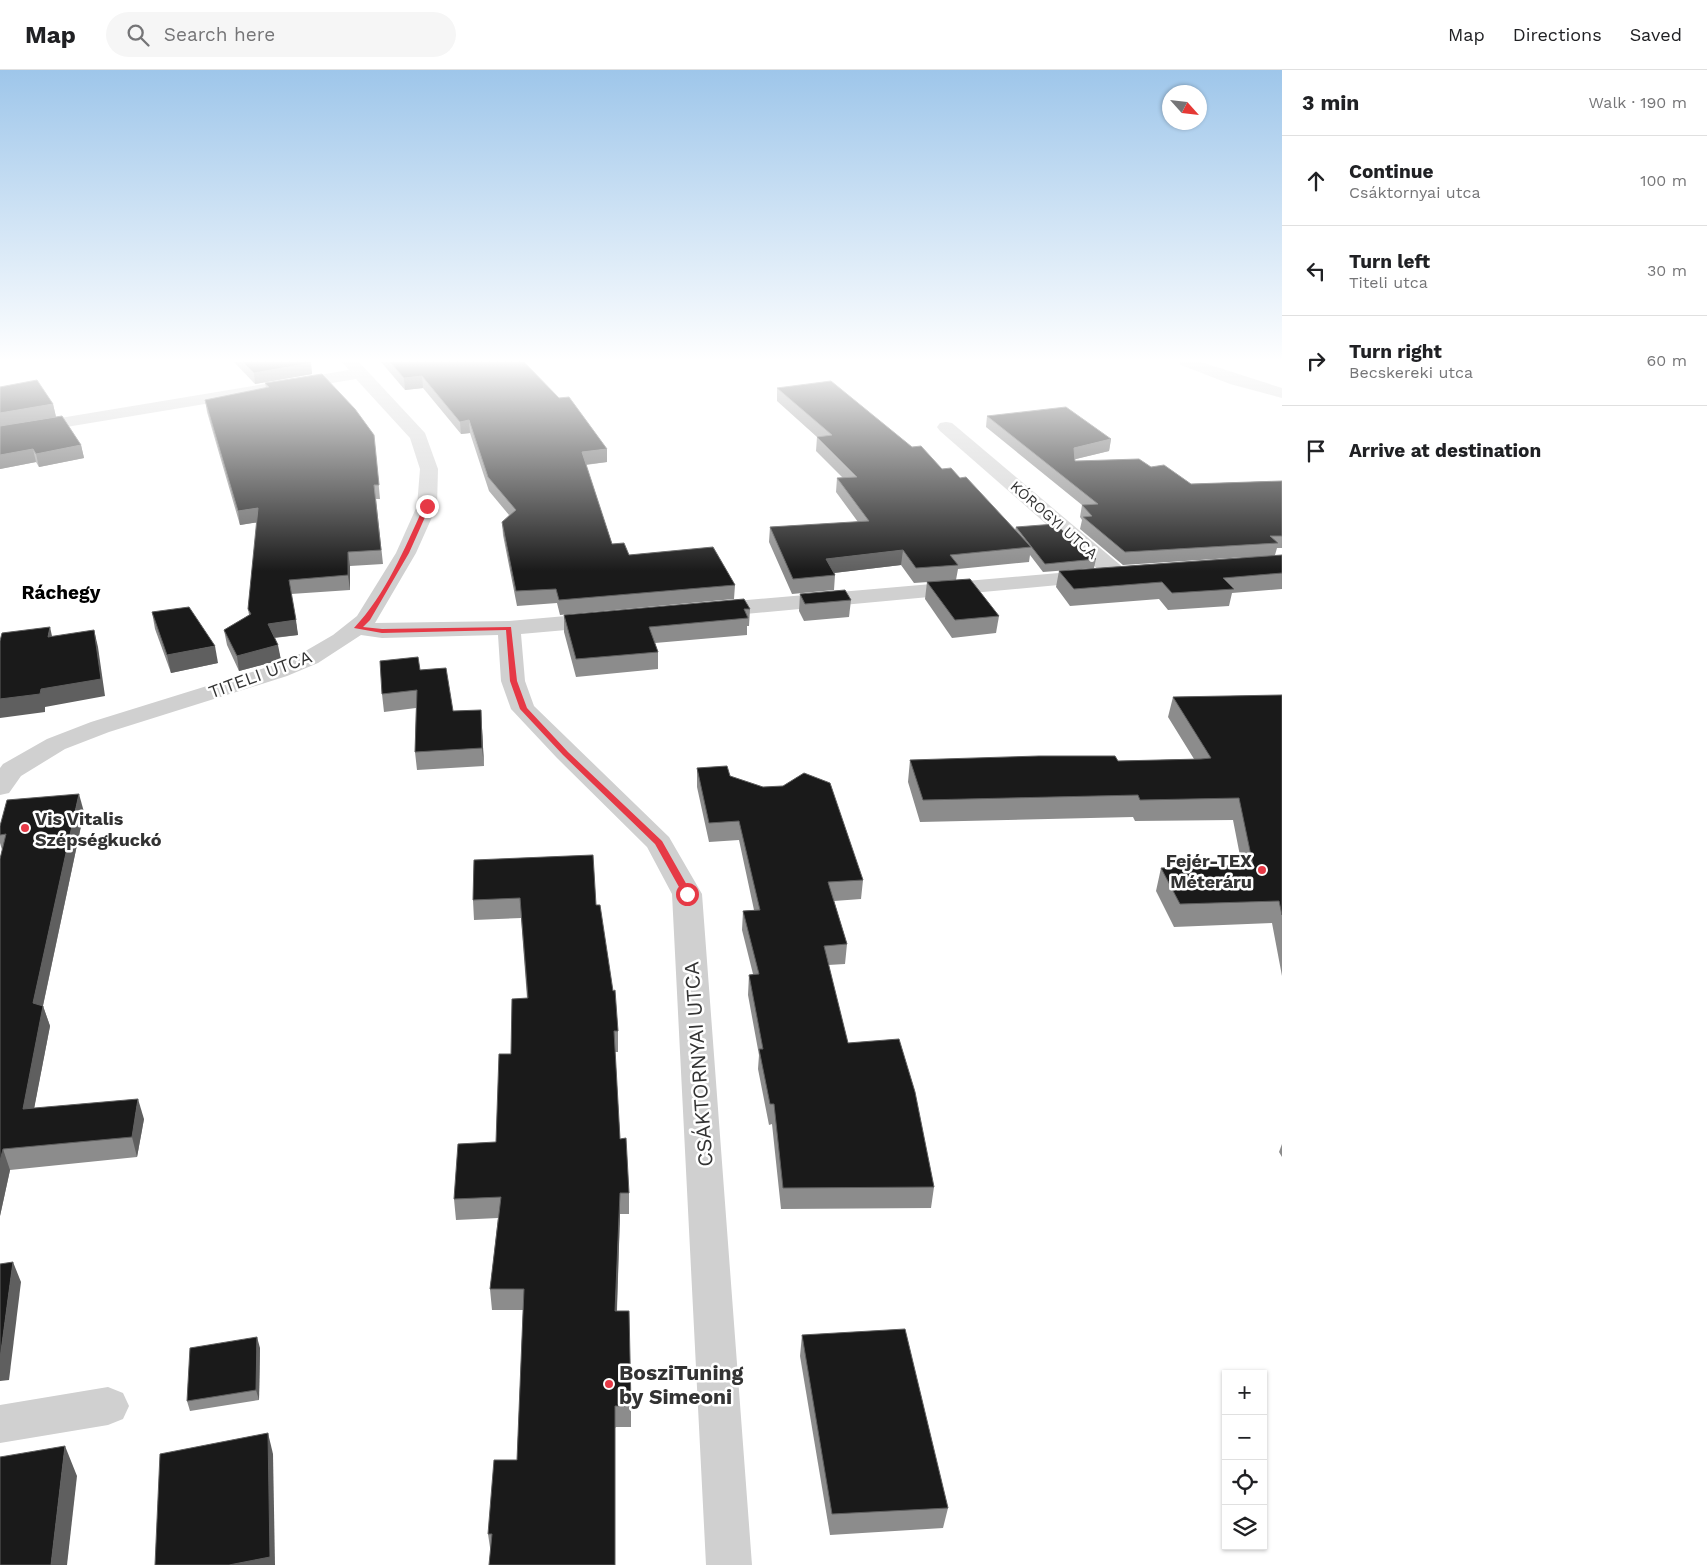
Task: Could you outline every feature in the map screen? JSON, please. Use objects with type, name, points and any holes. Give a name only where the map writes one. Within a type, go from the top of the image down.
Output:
[{"type":"street","name":"TITELI UTCA","points":[[0,786],[12,770],[56,744],[100,727],[279,672],[310,658],[357,628],[366,620],[406,553],[427,506],[429,469],[419,438],[413,432]]},
{"type":"street","name":"KÓROGYI UTCA","points":[[695,612],[1126,574],[952,432]]},
{"type":"street","points":[[357,628],[382,631],[509,628],[617,619]]},
{"type":"street","name":"CSÁKTORNYAI UTCA","points":[[509,628],[513,681],[523,709],[659,843],[687,894],[729,1565]]},
{"type":"street","points":[[0,1424],[108,1406]]},
{"type":"building","points":[[0,432],[72,432],[81,445],[36,454],[33,449],[0,455]]},
{"type":"building","points":[[214,432],[372,432],[374,435],[379,485],[374,485],[381,550],[348,552],[348,575],[289,580],[296,620],[268,624],[278,645],[237,656],[224,630],[251,614],[248,609],[258,508],[238,511]]},
{"type":"building","points":[[473,432],[594,432],[607,449],[582,452],[612,544],[624,543],[629,555],[713,547],[735,585],[559,600],[556,589],[516,591],[502,522],[516,510],[488,477]]},
{"type":"building","points":[[828,432],[893,432],[912,447],[921,446],[942,469],[951,468],[960,478],[966,477],[1031,547],[950,555],[958,565],[916,568],[903,550],[826,559],[835,575],[793,579],[770,527],[869,521],[837,478],[857,477],[817,437],[832,435]]},
{"type":"building","points":[[1007,432],[1101,432],[1111,439],[1074,448],[1075,461],[1139,459],[1151,467],[1164,465],[1191,484],[1282,481],[1282,536],[1270,536],[1278,543],[1125,552],[1083,517],[1092,516],[1082,505],[1098,504]]},
{"type":"building","points":[[1055,524],[1096,559],[1045,564],[1016,527]]},
{"type":"building","points":[[1282,555],[1282,573],[1223,578],[1234,589],[1172,593],[1162,582],[1074,589],[1059,571]]},
{"type":"building","points":[[970,579],[999,616],[955,620],[927,582]]},
{"type":"building","points":[[845,590],[851,600],[805,604],[800,594]]},
{"type":"building","points":[[744,599],[750,609],[744,609],[748,618],[649,627],[658,652],[576,659],[564,615]]},
{"type":"building","points":[[189,607],[215,646],[167,655],[152,612]]},
{"type":"building","points":[[50,627],[48,637],[94,630],[101,679],[41,689],[40,694],[0,699],[0,641],[2,633]]},
{"type":"building","points":[[418,657],[420,670],[446,668],[453,711],[481,710],[482,748],[415,752],[417,690],[382,694],[380,661]]},
{"type":"building","points":[[1282,695],[1282,915],[1279,901],[1180,904],[1161,868],[1253,865],[1239,798],[1140,800],[1138,795],[923,800],[910,760],[1039,756],[1115,756],[1118,761],[1211,758],[1173,697]]},
{"type":"building","points":[[727,766],[730,776],[763,787],[783,786],[804,773],[830,783],[863,880],[828,882],[847,944],[824,946],[848,1043],[899,1039],[915,1092],[934,1187],[783,1188],[774,1104],[770,1104],[759,1049],[763,1049],[749,975],[759,974],[743,911],[760,910],[739,821],[709,823],[697,768]]},
{"type":"building","points":[[79,794],[33,1003],[43,1006],[23,1109],[138,1099],[132,1137],[3,1149],[0,1161],[0,859],[6,834],[0,835],[0,826],[7,800]]},
{"type":"building","points":[[593,855],[596,905],[600,905],[613,991],[615,990],[618,1031],[614,1031],[620,1139],[626,1138],[629,1193],[620,1193],[615,1311],[629,1311],[631,1406],[615,1406],[615,1565],[489,1565],[492,1534],[488,1534],[494,1460],[517,1460],[524,1289],[490,1289],[501,1197],[454,1199],[458,1144],[496,1142],[499,1054],[511,1054],[512,999],[528,998],[520,898],[473,900],[474,860]]},
{"type":"building","points":[[13,1262],[0,1359],[0,1264]]},
{"type":"building","points":[[905,1329],[948,1508],[832,1514],[802,1335]]},
{"type":"building","points":[[257,1337],[256,1390],[187,1401],[190,1348]]},
{"type":"building","points":[[268,1433],[270,1557],[229,1565],[155,1565],[160,1454]]},
{"type":"building","points":[[65,1446],[51,1565],[0,1565],[0,1457]]},
{"type":"place","name":"Vis Vitalis Szépségkuckó","points":[[25,828]]},
{"type":"place","name":"Fejér-TEX Méteráru","points":[[1262,870]]},
{"type":"place","name":"BosziTuning by Simeoni","points":[[609,1384]]},
{"type":"district","name":"Ráchegy","points":[[61,592]]},
{"type":"route","points":[[427,506],[406,553],[366,620],[357,628],[382,631],[509,628],[513,681],[523,709],[659,843],[687,894]]}]
